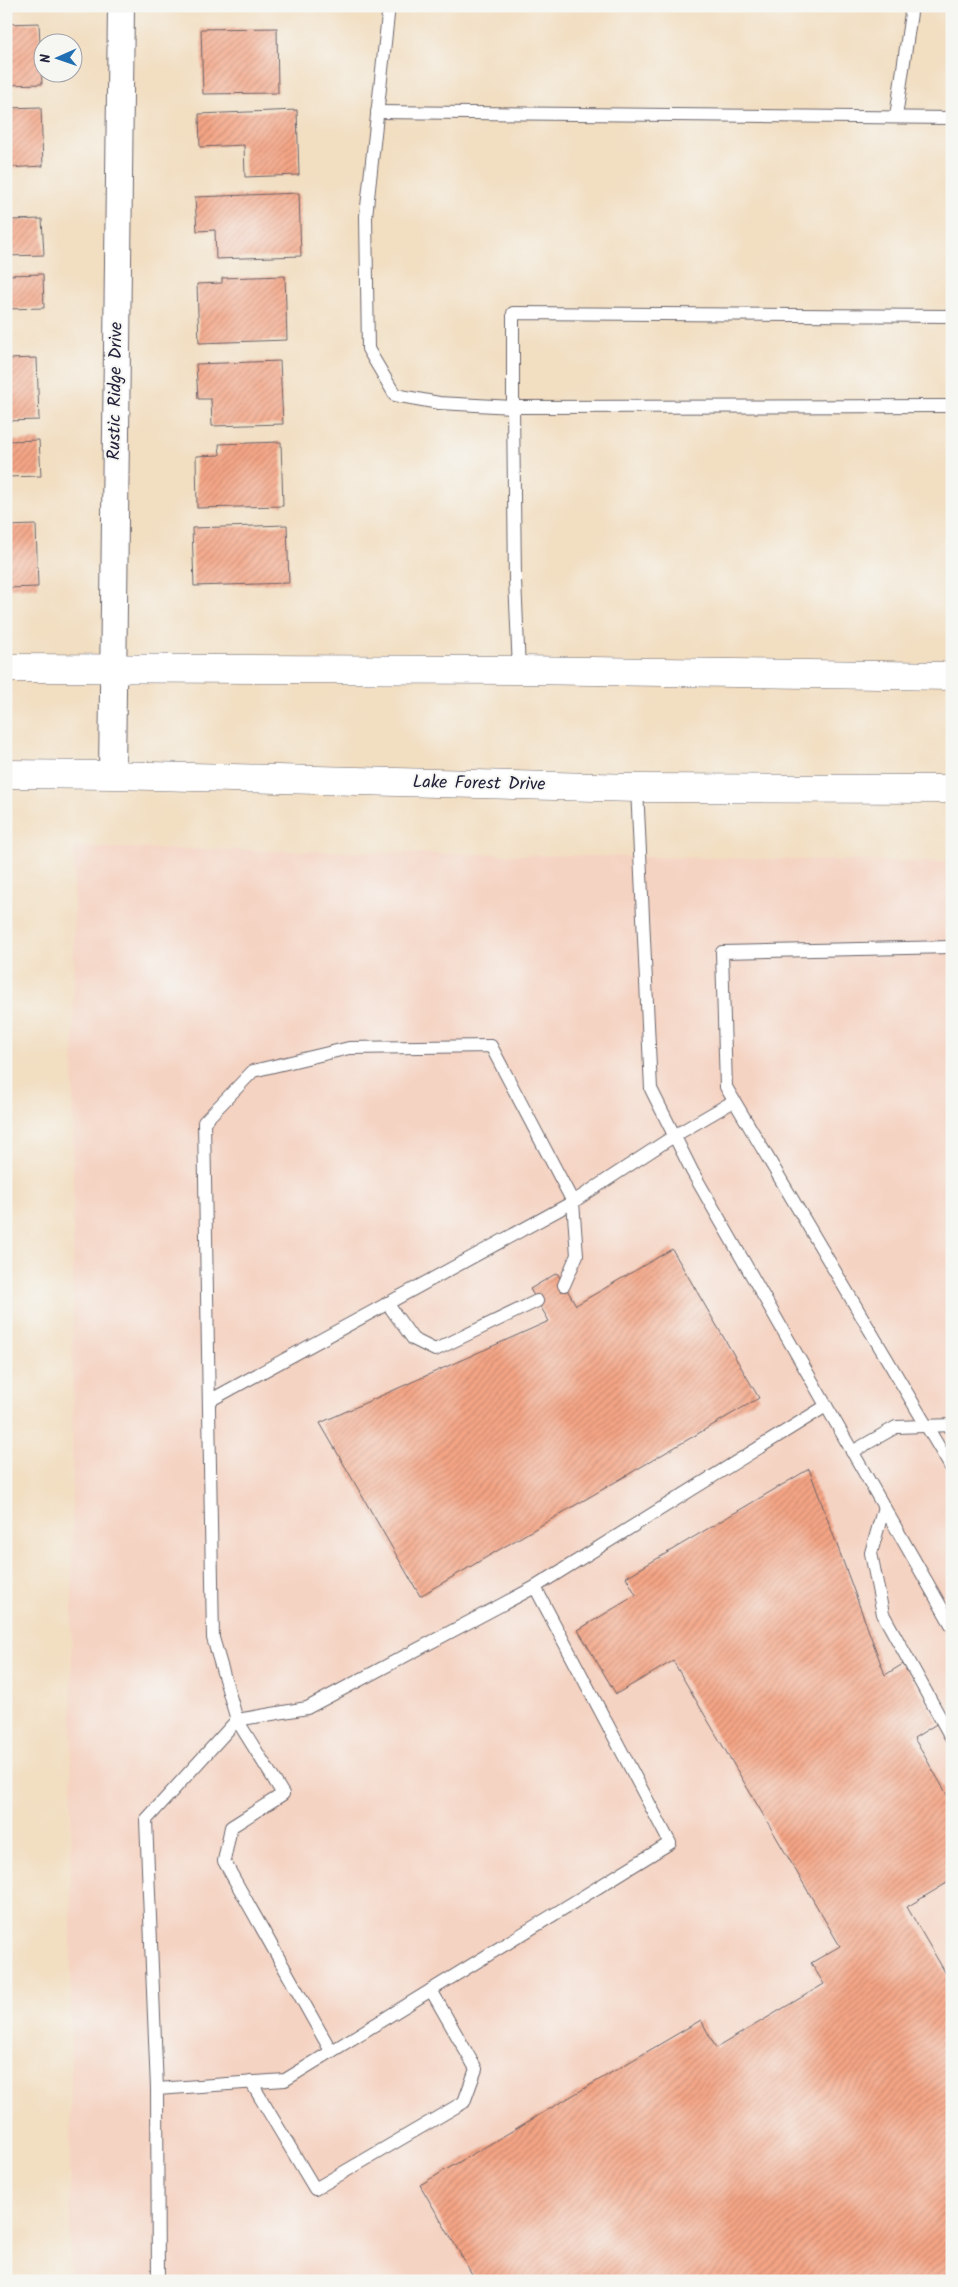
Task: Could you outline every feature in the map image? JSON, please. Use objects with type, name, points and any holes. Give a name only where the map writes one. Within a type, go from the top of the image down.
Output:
[{"type":"main road","points":[[6,668],[519,670],[952,676]]},
{"type":"main road","name":"Lake Forest Drive","points":[[6,774],[637,788],[952,789]]},
{"type":"street","name":"Rustic Ridge Drive","points":[[112,775],[121,6]]},
{"type":"lane","points":[[389,6],[366,216],[368,349],[395,395],[438,403],[513,407],[952,406]]},
{"type":"lane","points":[[896,117],[912,6]]},
{"type":"lane","points":[[377,112],[952,118]]},
{"type":"lane","points":[[519,670],[515,580],[513,313],[952,316]]},
{"type":"lane","points":[[637,788],[651,1089],[692,1171],[952,1626]]},
{"type":"lane","points":[[952,947],[722,952],[726,1087],[952,1469]]},
{"type":"lane","points":[[331,2051],[224,1861],[231,1826],[283,1794],[237,1720],[213,1638],[204,1122],[253,1071],[349,1048],[491,1046],[573,1202],[577,1255],[564,1285]]},
{"type":"lane","points":[[209,1401],[573,1202],[674,1136],[734,1100]]},
{"type":"lane","points":[[387,1303],[413,1339],[435,1350],[537,1301]]},
{"type":"lane","points":[[158,2281],[156,2089],[146,1820],[237,1720],[307,1708],[535,1587],[826,1406]]},
{"type":"lane","points":[[852,1452],[896,1427],[952,1425]]},
{"type":"lane","points":[[884,1507],[871,1553],[884,1614],[952,1739]]},
{"type":"lane","points":[[156,2089],[285,2080],[670,1843],[535,1587]]},
{"type":"lane","points":[[251,2082],[315,2189],[464,2102],[476,2069],[430,1990]]},
{"type":"shaded area","points":[[74,847],[952,862],[952,2281],[70,2281]]},
{"type":"building","points":[[39,23],[39,32],[32,32],[32,82],[42,82],[42,84],[6,85],[6,24]]},
{"type":"building","points":[[277,28],[278,93],[203,94],[201,29]]},
{"type":"building","points":[[41,107],[43,166],[6,168],[6,108]]},
{"type":"building","points":[[297,110],[299,175],[245,177],[244,145],[200,147],[199,114]]},
{"type":"building","points":[[6,191],[10,191],[11,220],[42,219],[44,255],[6,256]]},
{"type":"building","points":[[299,193],[301,256],[216,259],[215,230],[197,231],[195,197]]},
{"type":"building","points":[[43,274],[44,308],[6,309],[6,275]]},
{"type":"building","points":[[285,276],[287,340],[199,343],[197,284],[222,283],[222,278]]},
{"type":"building","points":[[37,358],[39,420],[6,421],[6,359]]},
{"type":"building","points":[[280,361],[283,424],[212,426],[211,399],[198,399],[196,364]]},
{"type":"building","points":[[39,440],[41,476],[6,477],[6,441]]},
{"type":"building","points":[[281,442],[283,506],[197,508],[196,456],[220,455],[219,444]]},
{"type":"building","points":[[36,525],[38,587],[6,588],[6,526]]},
{"type":"building","points":[[287,525],[289,583],[194,586],[192,528]]},
{"type":"building","points":[[672,1249],[759,1398],[420,1596],[320,1423],[549,1321],[530,1289],[557,1273],[576,1305]]},
{"type":"building","points":[[809,1469],[885,1675],[903,1664],[938,1723],[914,1738],[952,1803],[952,1880],[907,1907],[952,1984],[952,2281],[476,2281],[420,2185],[701,2020],[716,2048],[824,1984],[811,1963],[840,1946],[673,1661],[616,1694],[578,1630],[636,1595],[626,1577]]}]
